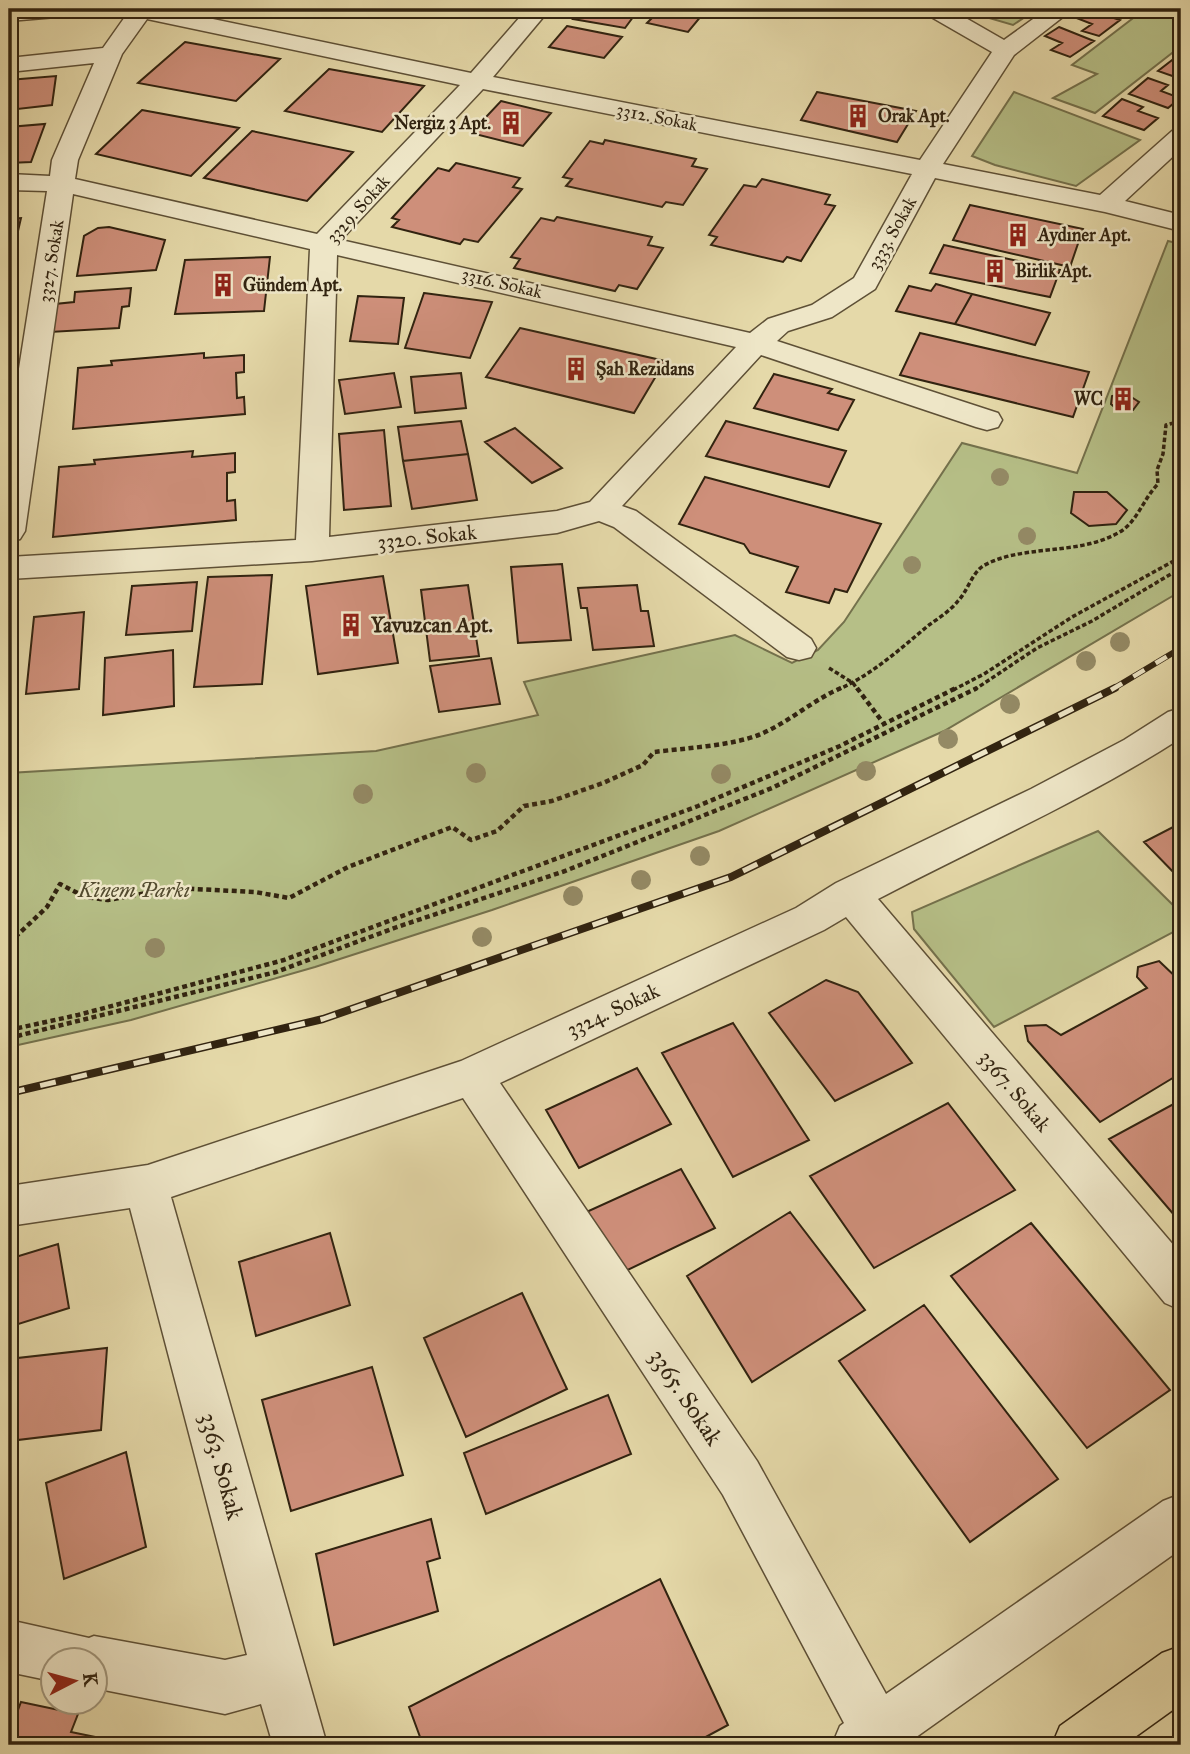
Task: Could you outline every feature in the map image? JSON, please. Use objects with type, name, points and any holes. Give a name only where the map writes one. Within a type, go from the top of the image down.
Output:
[{"type":"highway","points":[[1079,1745],[1181,1672]]},
{"type":"street","points":[[9,15],[68,9]]},
{"type":"street","name":"3312. Sokak","points":[[133,9],[926,171],[1106,204],[1181,223]]},
{"type":"street","name":"3327. Sokak","points":[[9,531],[22,364],[63,184],[65,160],[110,54],[142,9]]},
{"type":"street","name":"3329. Sokak","points":[[312,550],[324,242],[477,81],[539,9]]},
{"type":"street","points":[[934,9],[1005,50]]},
{"type":"street","name":"3333. Sokak","points":[[601,510],[757,342],[778,325],[822,311],[865,283],[926,171],[1005,50],[1062,9]]},
{"type":"street","points":[[9,65],[110,54]]},
{"type":"street","points":[[1106,204],[1181,136]]},
{"type":"street","name":"3316. Sokak","points":[[9,182],[63,184],[757,342],[870,383],[987,419]]},
{"type":"street","points":[[601,510],[625,519],[800,648]]},
{"type":"street","name":"3320. Sokak","points":[[9,568],[312,550],[557,522],[601,510]]},
{"type":"street","name":"3324. Sokak","points":[[9,1206],[146,1185],[472,1076],[810,919],[850,894],[1056,796],[1177,731]]},
{"type":"street","name":"3367. Sokak","points":[[850,894],[1181,1288]]},
{"type":"street","name":"3365. Sokak","points":[[472,1076],[740,1478],[868,1739]]},
{"type":"street","name":"3363. Sokak","points":[[146,1185],[278,1673],[300,1745]]},
{"type":"street","points":[[868,1739],[1181,1519]]},
{"type":"street","points":[[9,1646],[38,1652]]},
{"type":"street","points":[[108,1665],[225,1687],[278,1673]]},
{"type":"path","points":[[9,943],[47,907],[60,884],[85,897],[108,900],[175,888],[255,892],[289,898],[318,879],[351,864],[453,827],[471,840],[497,831],[524,806],[552,801],[603,783],[643,765],[654,752],[706,746],[761,734],[822,696],[853,683],[882,664],[958,602],[981,567],[1021,554],[1069,550],[1119,533],[1137,516],[1145,496],[1158,484],[1155,467],[1164,450],[1162,439],[1166,425],[1181,421]]},
{"type":"path","points":[[9,1030],[78,1015],[284,960],[698,806],[884,724],[984,674],[1072,617],[1181,556]]},
{"type":"path","points":[[9,1038],[276,972],[397,927],[565,871],[759,794],[971,692],[1037,648],[1092,621],[1181,568]]},
{"type":"path","points":[[800,648],[853,683],[884,724]]},
{"type":"green space","points":[[976,9],[1037,9],[1013,25],[972,13]]},
{"type":"green space","points":[[1145,9],[1165,9],[1181,14],[1181,46],[1095,113],[1053,98],[1097,74],[1072,65]]},
{"type":"green space","points":[[1014,92],[1140,140],[1076,186],[995,165],[972,156]]},
{"type":"green space","name":"Kinem Parkı","points":[[1168,241],[1181,244],[1181,591],[944,731],[719,831],[492,910],[315,967],[131,1020],[9,1047],[9,773],[376,751],[538,715],[524,682],[735,635],[792,663],[818,650],[844,622],[962,443],[1077,473]]},
{"type":"green space","points":[[1098,831],[1181,913],[1181,928],[994,1027],[914,929],[912,912]]},
{"type":"building","points":[[581,9],[639,9],[625,28],[573,19]]},
{"type":"building","points":[[661,9],[707,9],[688,32],[647,23]]},
{"type":"building","points":[[1086,9],[1120,20],[1099,36],[1082,31],[1092,24],[1074,17]]},
{"type":"building","points":[[567,26],[622,37],[604,58],[549,47]]},
{"type":"building","points":[[1059,27],[1094,41],[1070,57],[1051,50],[1062,43],[1045,36]]},
{"type":"building","points":[[185,42],[280,59],[236,101],[138,83]]},
{"type":"building","points":[[1176,57],[1181,58],[1181,79],[1158,71]]},
{"type":"building","points":[[329,69],[424,86],[382,132],[285,111]]},
{"type":"building","points":[[56,76],[52,105],[9,110],[9,80]]},
{"type":"building","points":[[1148,78],[1168,85],[1161,91],[1180,98],[1168,108],[1129,94]]},
{"type":"building","name":"Orak Apt.","points":[[817,92],[916,111],[897,142],[801,120]]},
{"type":"building","points":[[1122,99],[1143,107],[1138,111],[1158,118],[1144,130],[1103,116]]},
{"type":"building","name":"Nergiz 3 Apt.","points":[[501,101],[551,113],[523,146],[471,133]]},
{"type":"building","points":[[142,110],[239,128],[191,176],[96,154]]},
{"type":"building","points":[[45,124],[31,162],[9,163],[9,127]]},
{"type":"building","points":[[252,131],[353,152],[307,201],[204,178]]},
{"type":"building","points":[[605,140],[696,159],[692,166],[707,169],[683,205],[666,202],[662,207],[566,186],[572,179],[563,177],[590,141],[603,144]]},
{"type":"building","points":[[456,163],[520,178],[513,187],[522,189],[478,242],[464,239],[460,244],[392,227],[399,220],[392,218],[438,168],[449,171]]},
{"type":"building","points":[[762,179],[830,195],[825,204],[835,206],[801,261],[787,257],[783,262],[711,245],[717,237],[709,235],[744,185],[756,187]]},
{"type":"building","name":"Aydıner Apt.","points":[[970,205],[1083,229],[1070,267],[953,240]]},
{"type":"building","points":[[557,217],[652,237],[648,245],[663,248],[637,289],[619,285],[615,291],[514,268],[520,259],[511,257],[541,218],[554,221]]},
{"type":"building","points":[[21,218],[9,270],[9,219]]},
{"type":"building","points":[[109,227],[165,240],[156,270],[77,276],[84,236],[98,228]]},
{"type":"building","name":"Birlik Apt.","points":[[944,245],[1060,270],[1050,297],[930,273]]},
{"type":"building","name":"Gündem Apt.","points":[[270,257],[264,311],[175,314],[185,260]]},
{"type":"building","points":[[936,284],[972,294],[955,324],[896,311],[909,286],[931,291]]},
{"type":"building","points":[[131,288],[129,306],[122,307],[119,328],[50,332],[55,304],[74,302],[75,292]]},
{"type":"building","points":[[424,293],[492,302],[470,358],[405,348]]},
{"type":"building","points":[[972,294],[1050,313],[1035,345],[955,324]]},
{"type":"building","points":[[358,296],[404,298],[398,344],[350,341]]},
{"type":"building","name":"Şah Rezidans","points":[[520,328],[665,361],[634,413],[486,377]]},
{"type":"building","points":[[920,333],[1089,372],[1073,417],[900,375]]},
{"type":"building","points":[[204,353],[204,358],[244,355],[244,372],[236,373],[237,398],[244,397],[245,414],[73,429],[78,368],[112,365],[111,361]]},
{"type":"building","points":[[394,373],[401,407],[345,414],[339,380]]},
{"type":"building","points":[[461,373],[466,408],[415,413],[411,377]]},
{"type":"building","points":[[774,374],[832,389],[828,393],[854,400],[838,430],[754,408]]},
{"type":"building","name":"WC","points":[[1125,393],[1139,402],[1133,410],[1118,410],[1111,404],[1112,396]]},
{"type":"building","points":[[461,421],[468,454],[403,461],[398,427]]},
{"type":"building","points":[[726,421],[846,451],[829,487],[706,456]]},
{"type":"building","points":[[515,428],[562,468],[532,483],[485,442]]},
{"type":"building","points":[[384,430],[391,506],[344,510],[339,434]]},
{"type":"building","points":[[193,451],[192,457],[235,453],[235,472],[227,473],[227,501],[235,500],[236,520],[53,537],[59,467],[95,464],[94,460]]},
{"type":"building","points":[[468,454],[477,500],[412,509],[403,461]]},
{"type":"building","points":[[705,477],[881,524],[847,592],[835,589],[829,603],[786,592],[798,567],[750,553],[744,544],[679,524]]},
{"type":"building","points":[[1074,492],[1107,492],[1127,510],[1116,524],[1089,526],[1071,513]]},
{"type":"building","points":[[562,564],[571,640],[518,643],[511,567]]},
{"type":"building","points":[[272,575],[262,684],[194,687],[208,577]]},
{"type":"building","name":"Yavuzcan Apt.","points":[[383,576],[398,663],[318,674],[306,586]]},
{"type":"building","points":[[197,582],[192,631],[126,635],[132,586]]},
{"type":"building","points":[[468,585],[479,656],[430,661],[421,590]]},
{"type":"building","points":[[637,585],[641,611],[648,611],[654,646],[593,650],[587,608],[581,608],[578,588]]},
{"type":"building","points":[[84,612],[79,689],[26,694],[34,617]]},
{"type":"building","points":[[173,650],[174,706],[103,715],[105,658]]},
{"type":"building","points":[[491,658],[500,704],[439,712],[430,666]]},
{"type":"building","points":[[1181,823],[1181,880],[1144,842]]},
{"type":"building","points":[[1159,961],[1181,982],[1181,1073],[1100,1122],[1028,1041],[1025,1026],[1046,1025],[1061,1035],[1147,988],[1137,977],[1138,967]]},
{"type":"building","points":[[826,980],[858,992],[912,1063],[835,1101],[769,1013]]},
{"type":"building","points":[[733,1023],[809,1140],[733,1177],[662,1053]]},
{"type":"building","points":[[637,1068],[671,1124],[579,1168],[546,1110]]},
{"type":"building","points":[[1181,1100],[1181,1223],[1109,1139]]},
{"type":"building","points":[[948,1103],[1015,1190],[874,1268],[810,1176]]},
{"type":"building","points":[[681,1169],[715,1228],[615,1276],[582,1214]]},
{"type":"building","points":[[790,1212],[865,1310],[752,1382],[687,1276]]},
{"type":"building","points":[[1031,1223],[1170,1390],[1087,1448],[951,1276]]},
{"type":"building","points":[[330,1233],[350,1305],[256,1336],[239,1262]]},
{"type":"building","points":[[58,1244],[69,1308],[9,1327],[9,1259]]},
{"type":"building","points":[[522,1293],[567,1389],[466,1437],[424,1338]]},
{"type":"building","points":[[924,1305],[1058,1479],[970,1542],[839,1361]]},
{"type":"building","points":[[107,1348],[101,1430],[9,1441],[9,1359]]},
{"type":"building","points":[[372,1367],[403,1475],[291,1511],[262,1400]]},
{"type":"building","points":[[608,1395],[631,1454],[486,1514],[464,1453]]},
{"type":"building","points":[[126,1452],[146,1547],[64,1579],[46,1483]]},
{"type":"building","points":[[431,1519],[440,1558],[427,1562],[438,1611],[334,1645],[316,1554]]},
{"type":"building","points":[[660,1579],[728,1725],[691,1745],[423,1745],[409,1707]]},
{"type":"building","points":[[21,1702],[38,1706],[38,1716],[77,1716],[71,1732],[110,1740],[108,1745],[9,1745],[9,1734]]},
{"type":"building","points":[[128,1738],[244,1743],[126,1745]]},
{"type":"railway","points":[[1111,690],[1181,648]]},
{"type":"railway","points":[[1111,690],[1115,688]]},
{"type":"railway","points":[[9,1093],[323,1019],[731,877],[1111,690]]},
{"type":"place","name":"Orak Apt.","points":[[858,116]]},
{"type":"place","name":"Nergiz 3 Apt.","points":[[511,123]]},
{"type":"place","name":"Aydıner Apt.","points":[[1018,235]]},
{"type":"place","name":"Birlik Apt.","points":[[995,271]]},
{"type":"place","name":"Gündem Apt.","points":[[223,285]]},
{"type":"place","name":"Şah Rezidans","points":[[576,369]]},
{"type":"place","name":"WC","points":[[1123,399]]},
{"type":"place","name":"Yavuzcan Apt.","points":[[351,625]]}]
